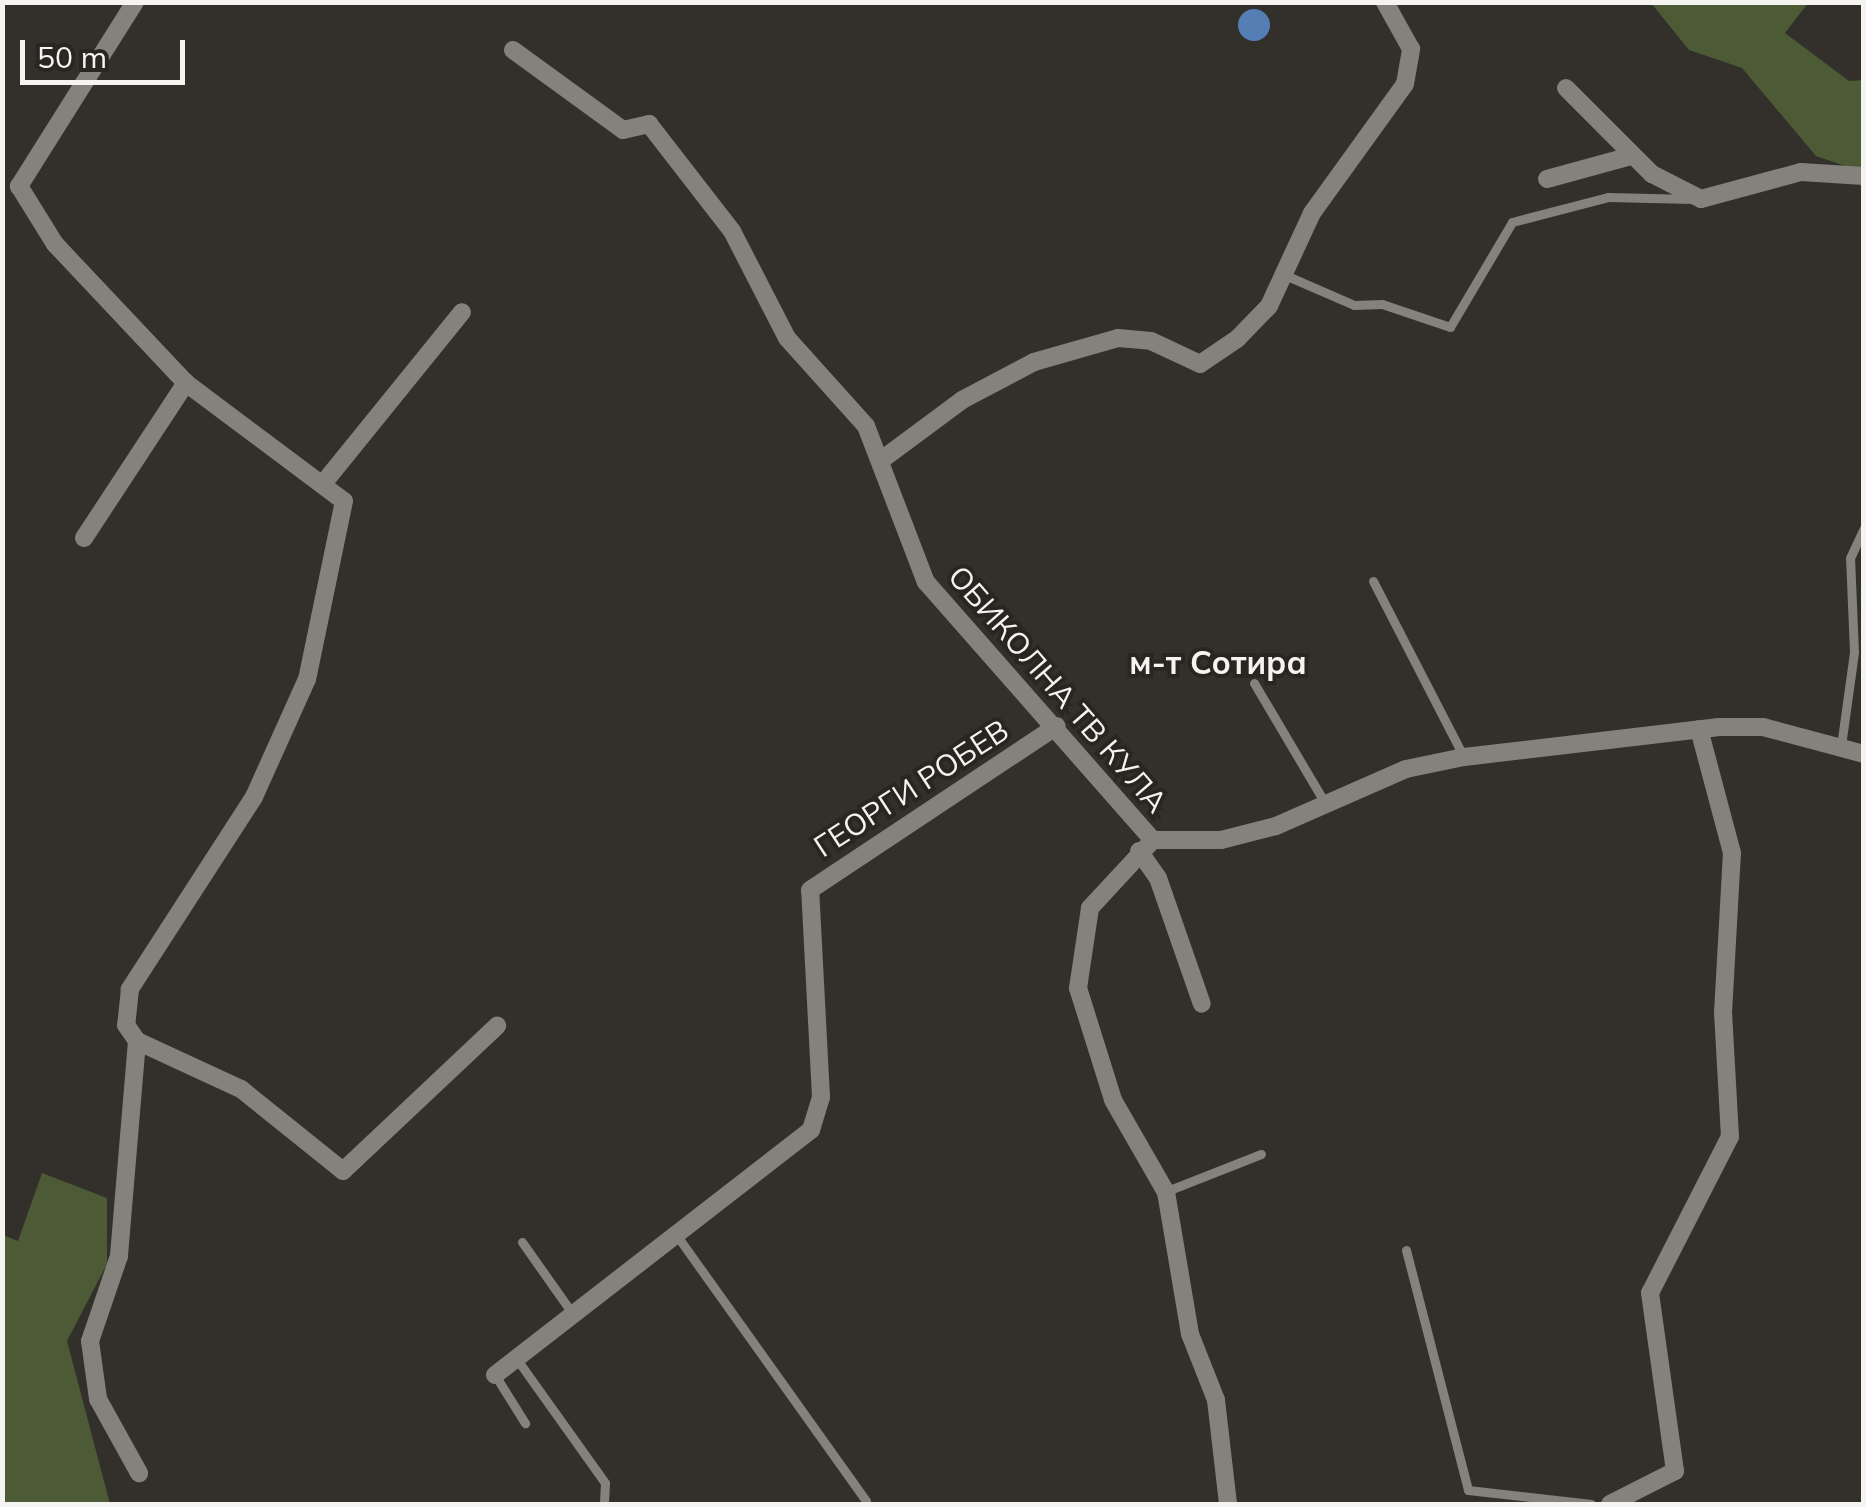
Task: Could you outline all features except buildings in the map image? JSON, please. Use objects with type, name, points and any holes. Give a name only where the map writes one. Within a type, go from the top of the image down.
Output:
[{"type":"street","points":[[135,2],[20,186],[54,244],[186,383],[326,480],[344,501],[307,679],[254,798],[132,982],[126,1025],[137,1041],[241,1088],[344,1171],[497,1026]]},
{"type":"street","points":[[880,460],[962,400],[1034,362],[1118,338],[1151,341],[1184,363],[1212,361],[1268,306],[1312,213],[1411,68],[1407,38],[1384,2]]},
{"type":"street","name":"ОБИКОЛНА ТВ КУЛА","points":[[513,50],[623,130],[649,124],[732,231],[787,338],[841,390],[880,460],[926,582],[1057,726],[1146,846],[1090,908],[1078,988],[1113,1100],[1166,1192],[1190,1334],[1216,1400],[1228,1504]]},
{"type":"street","points":[[1566,88],[1631,156],[1701,199],[1800,172],[1864,176]]},
{"type":"street","points":[[1547,179],[1631,156]]},
{"type":"street","points":[[326,480],[462,312]]},
{"type":"street","points":[[84,538],[186,383]]},
{"type":"street","name":"ГЕОРГИ РОБЕВ","points":[[673,1231],[818,1115],[806,905],[822,878],[1057,726]]},
{"type":"street","points":[[1202,1004],[1146,846],[1220,840],[1406,769],[1464,758],[1699,729],[1764,727],[1864,754]]},
{"type":"street","points":[[1610,1504],[1675,1471],[1650,1293],[1730,1136],[1723,1013],[1732,853],[1699,729]]},
{"type":"street","points":[[137,1041],[118,1256],[90,1341],[98,1399],[139,1473]]},
{"type":"street","points":[[494,1375],[673,1231]]},
{"type":"lane","points":[[1285,275],[1354,305],[1382,304],[1450,326],[1512,222],[1608,197],[1701,199]]},
{"type":"lane","points":[[1841,746],[1854,652],[1850,558],[1864,528]]},
{"type":"lane","points":[[1373,581],[1464,758]]},
{"type":"lane","points":[[1254,683],[1325,803]]},
{"type":"lane","points":[[1166,1192],[1261,1154]]},
{"type":"lane","points":[[673,1231],[866,1500]]},
{"type":"lane","points":[[522,1242],[572,1313]]},
{"type":"lane","points":[[1406,1250],[1468,1490],[1591,1504]]},
{"type":"lane","points":[[516,1358],[606,1483],[604,1504]]},
{"type":"lane","points":[[494,1375],[525,1423]]},
{"type":"green space","points":[[1651,3],[1808,3],[1785,33],[1849,81],[1863,80],[1863,172],[1816,156],[1742,68],[1689,50]]},
{"type":"green space","points":[[42,1173],[107,1198],[107,1264],[67,1341],[110,1504],[3,1504],[3,1235],[18,1241]]},
{"type":"water","points":[[1254,9],[1265,14],[1270,25],[1265,36],[1254,41],[1243,36],[1238,25],[1243,14]]},
{"type":"district","name":"м-т Сотира","points":[[1218,662]]}]
